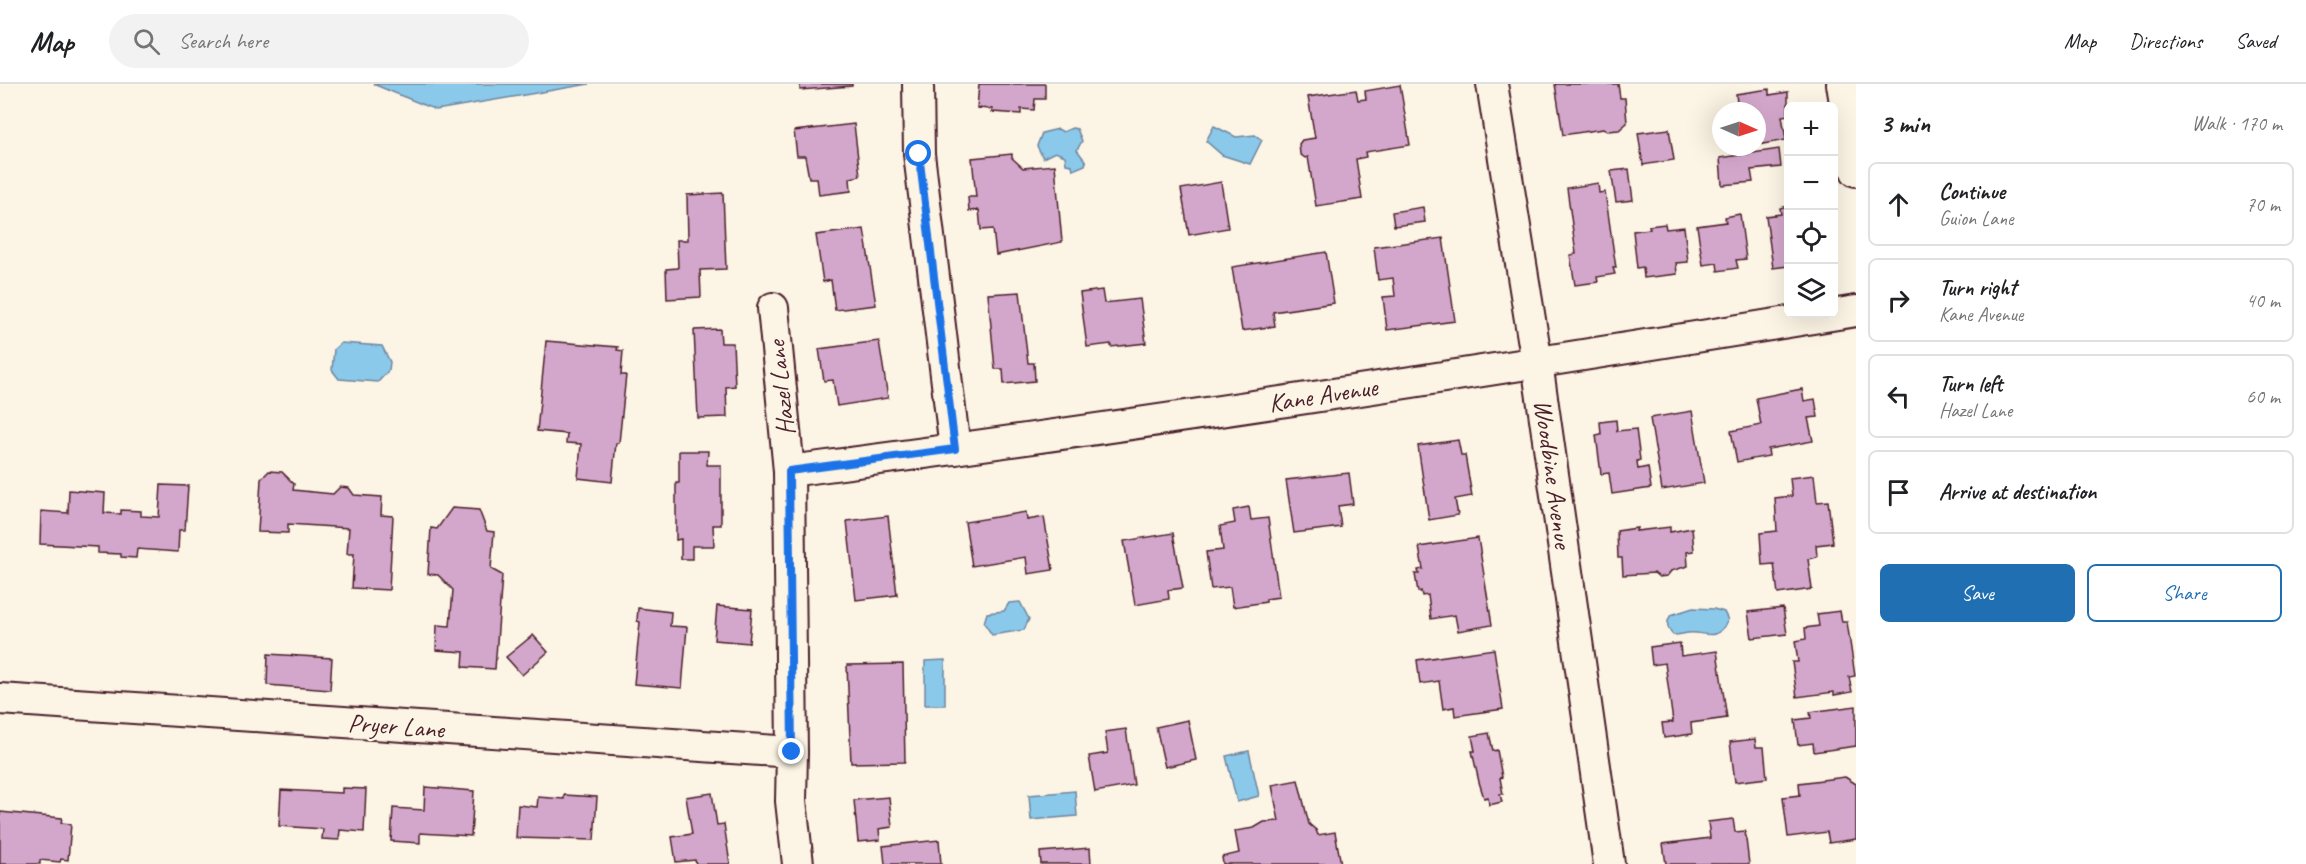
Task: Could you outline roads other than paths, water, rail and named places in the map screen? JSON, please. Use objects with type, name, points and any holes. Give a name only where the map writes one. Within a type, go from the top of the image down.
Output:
[{"type":"street","points":[[918,84],[919,154],[955,449]]},
{"type":"street","name":"Woodbine Avenue","points":[[1492,84],[1537,363],[1609,864]]},
{"type":"street","points":[[1842,84],[1856,171]]},
{"type":"street","name":"Hazel Lane","points":[[773,308],[789,471],[791,801],[798,864]]},
{"type":"street","name":"Kane Avenue","points":[[789,471],[955,449],[1537,363],[1856,311]]},
{"type":"street","name":"Pryer Lane","points":[[0,699],[792,752]]},
{"type":"water","points":[[373,84],[589,84],[436,110]]},
{"type":"water","points":[[1214,126],[1236,137],[1255,135],[1262,140],[1250,164],[1222,155],[1206,141]]},
{"type":"water","points":[[1072,128],[1077,129],[1082,141],[1077,150],[1086,162],[1085,165],[1073,170],[1072,165],[1066,164],[1065,156],[1055,152],[1043,158],[1037,146],[1042,133],[1058,129],[1063,132]]},
{"type":"water","points":[[341,343],[382,346],[390,362],[389,370],[378,382],[339,379],[332,370],[334,349]]},
{"type":"water","points":[[1020,602],[1029,619],[1024,630],[992,635],[984,623],[987,613],[1004,611],[1009,603]]},
{"type":"water","points":[[1693,608],[1724,612],[1728,620],[1724,627],[1715,634],[1673,635],[1668,625],[1671,615]]},
{"type":"water","points":[[945,660],[945,705],[925,705],[925,661]]},
{"type":"water","points":[[1249,751],[1259,796],[1237,802],[1226,756]]},
{"type":"water","points":[[1075,791],[1077,816],[1031,820],[1029,795]]}]
